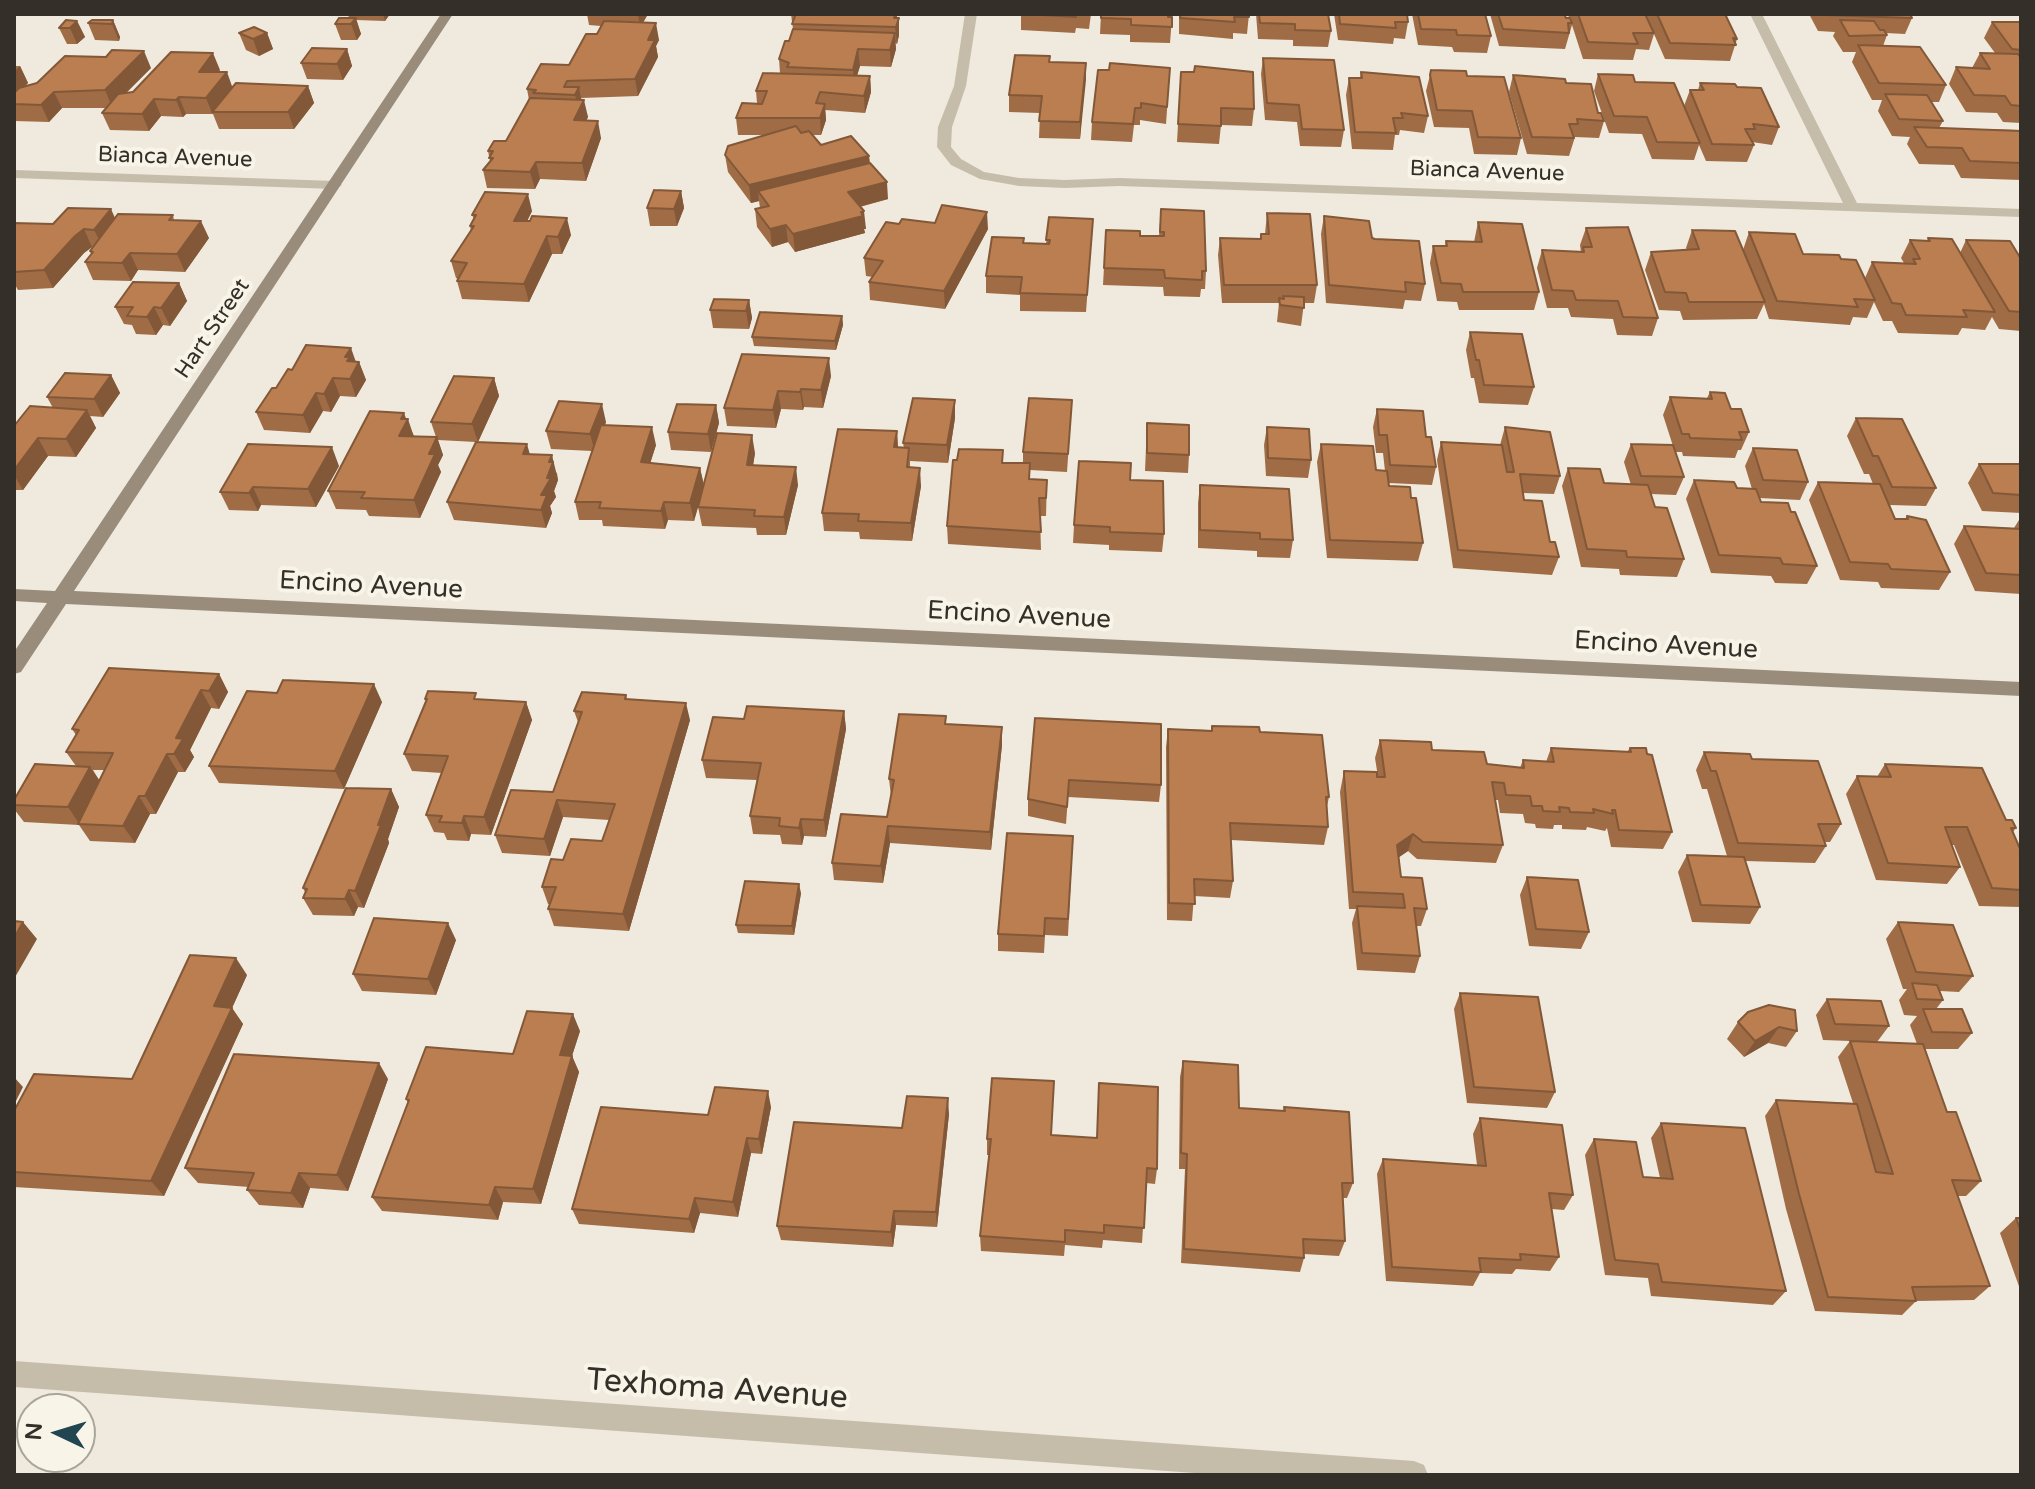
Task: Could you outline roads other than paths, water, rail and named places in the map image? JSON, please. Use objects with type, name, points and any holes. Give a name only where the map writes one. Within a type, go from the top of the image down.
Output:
[{"type":"street","name":"Hart Street","points":[[14,667],[447,14]]},
{"type":"street","name":"Bianca Avenue","points":[[971,14],[960,86],[945,127],[944,147],[956,162],[980,175],[1019,182],[1119,182],[2021,213]]},
{"type":"street","points":[[1756,14],[1852,207]]},
{"type":"street","name":"Bianca Avenue","points":[[14,174],[335,185]]},
{"type":"street","name":"Encino Avenue","points":[[14,595],[2021,689]]},
{"type":"street","name":"Texhoma Avenue","points":[[14,1374],[1414,1475]]}]
